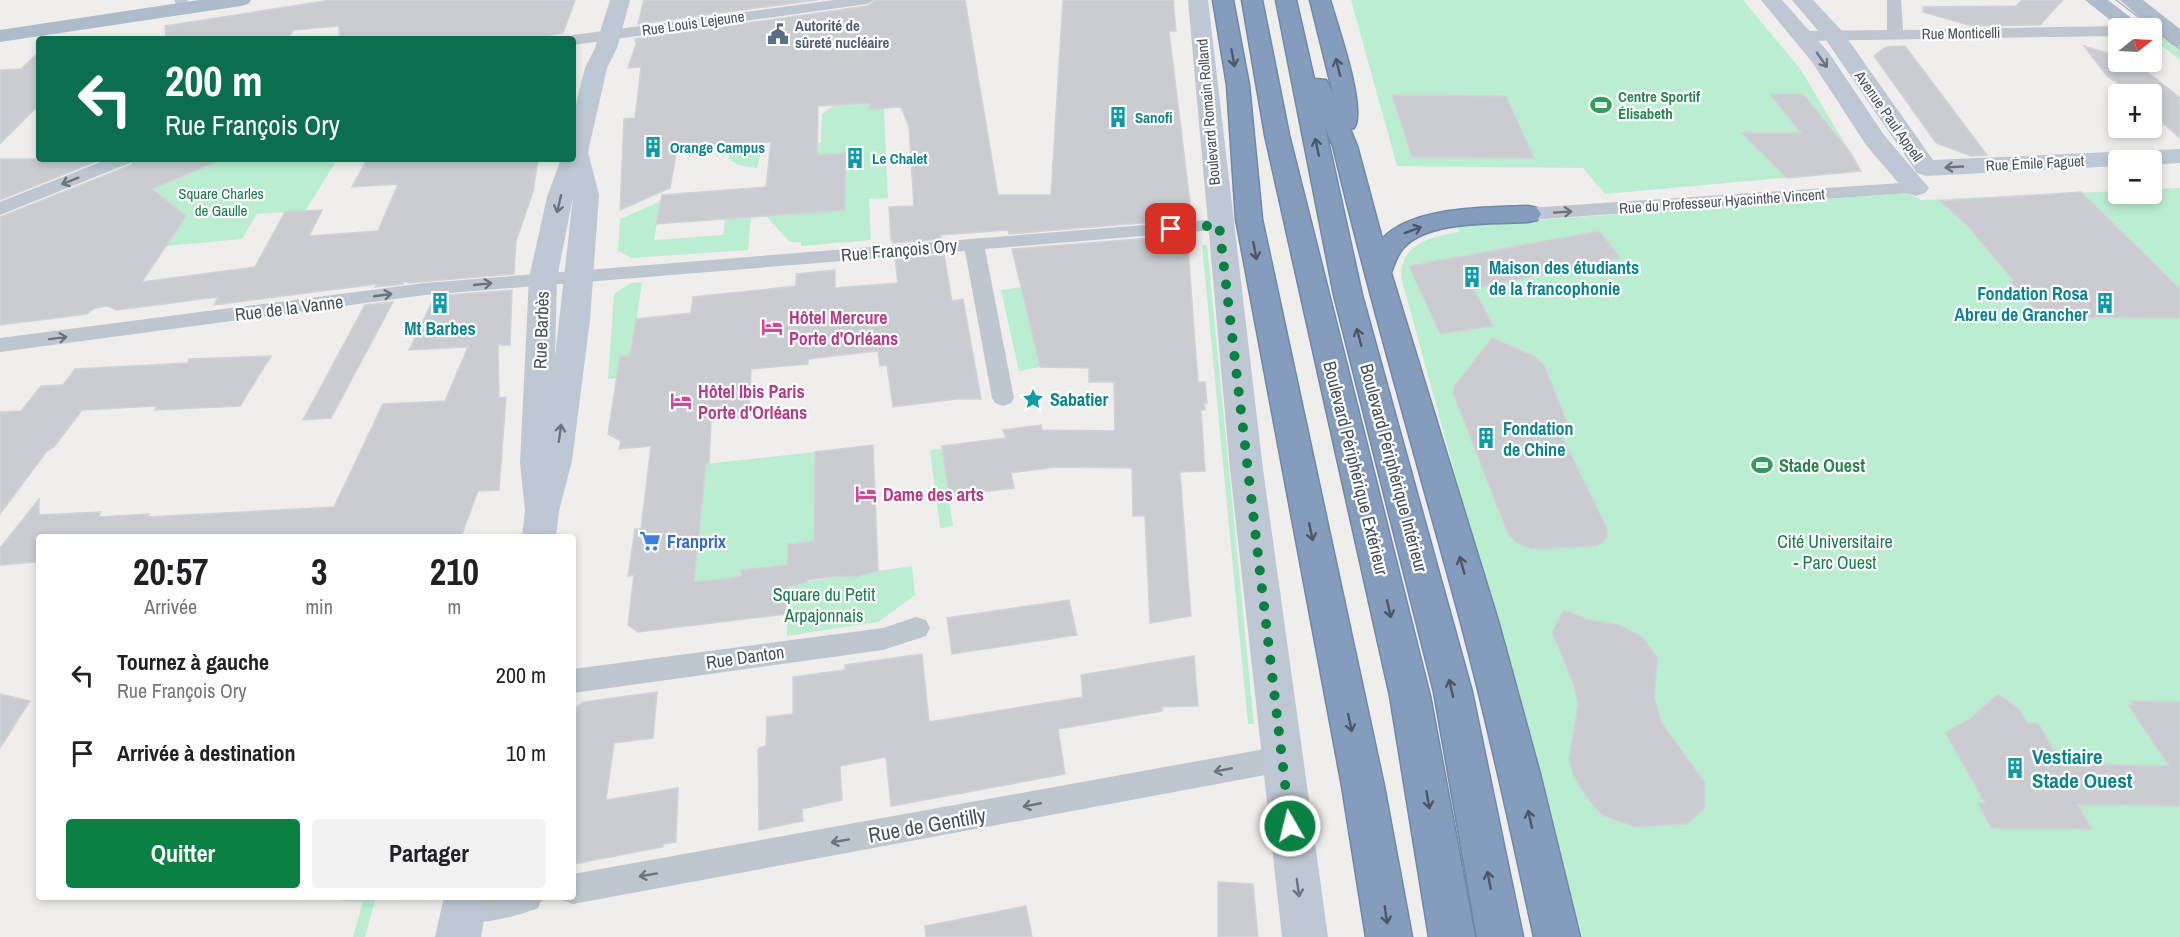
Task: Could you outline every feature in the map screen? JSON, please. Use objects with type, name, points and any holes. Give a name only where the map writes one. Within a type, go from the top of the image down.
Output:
[{"type":"highway","points":[[1223,0],[1238,84],[1249,219],[1363,786],[1389,937]]},
{"type":"highway","name":"Boulevard Périphérique Extérieur","points":[[1252,0],[1277,135],[1410,696],[1452,937]]},
{"type":"highway","points":[[1320,0],[1347,102],[1345,146]]},
{"type":"highway","points":[[1289,13],[1345,146],[1377,273],[1482,632],[1520,774],[1557,937]]},
{"type":"highway","name":"Boulevard Périphérique Intérieur","points":[[1289,13],[1348,295],[1453,692],[1500,937]]},
{"type":"highway","points":[[1277,135],[1272,196],[1299,475]]},
{"type":"highway","points":[[1377,273],[1385,252],[1399,236],[1410,230],[1457,219],[1528,214]]},
{"type":"main road","points":[[0,27],[184,0]]},
{"type":"main road","points":[[0,36],[241,0]]},
{"type":"main road","name":"Rue Barbès","points":[[591,37],[620,0]]},
{"type":"main road","name":"Boulevard Romain Rolland","points":[[1198,0],[1219,225],[1281,759],[1305,937]]},
{"type":"main road","name":"Avenue Paul Appell","points":[[1770,0],[1821,58],[1875,140],[1921,178]]},
{"type":"main road","name":"Avenue Paul Appell","points":[[1802,0],[1834,36],[1921,178]]},
{"type":"main road","points":[[2095,0],[2119,18]]},
{"type":"main road","points":[[2130,0],[2176,50]]},
{"type":"main road","name":"Rue Barbès","points":[[541,524],[556,461],[575,320],[586,195],[576,152],[596,68],[591,37],[596,10]]},
{"type":"main road","name":"Rue Émile Faguet","points":[[1921,178],[2180,156]]},
{"type":"main road","name":"Rue Barbès","points":[[541,524],[536,463],[543,278],[560,197],[572,162]]},
{"type":"main road","points":[[2162,178],[2180,177]]},
{"type":"main road","name":"Rue Émile Faguet","points":[[1921,178],[2108,180]]},
{"type":"street","name":"Rue Louis Lejeune","points":[[591,37],[867,0]]},
{"type":"street","points":[[1894,0],[1894,35]]},
{"type":"street","name":"Rue Monticelli","points":[[1803,36],[2108,31]]},
{"type":"street","points":[[0,209],[117,162]]},
{"type":"street","name":"Rue du Professeur Hyacinthe Vincent","points":[[1528,214],[1921,178]]},
{"type":"street","name":"Rue François Ory","points":[[579,275],[1219,225]]},
{"type":"street","points":[[974,244],[1003,398]]},
{"type":"street","name":"Rue de la Vanne","points":[[0,345],[425,290],[579,275]]},
{"type":"street","name":"Rue Danton","points":[[576,681],[883,639],[916,628]]},
{"type":"street","name":"Rue de Gentilly","points":[[576,888],[1281,759]]},
{"type":"street","points":[[463,914],[516,900]]},
{"type":"green space","name":"Centre Sportif Élisabeth","points":[[1351,0],[1743,0],[1801,70],[1861,171],[1605,194],[1583,168],[1397,166]]},
{"type":"green space","points":[[2162,32],[2180,46],[2180,60],[2162,46]]},
{"type":"green space","points":[[869,103],[870,109],[884,108],[888,198],[869,199],[871,240],[801,246],[801,242],[790,242],[766,216],[845,210],[813,184],[815,145],[821,142],[822,114],[834,105]]},
{"type":"green space","points":[[746,147],[746,152],[761,151],[757,168],[738,165],[729,159],[728,149]]},
{"type":"green space","name":"Square Charles de Gaulle","points":[[217,162],[335,163],[305,211],[257,214],[242,239],[166,246],[186,216],[151,189]]},
{"type":"green space","name":"Cité Universitaire - Parc Ouest","points":[[2180,188],[2180,937],[1582,937],[1401,277],[1402,265],[1406,256],[1420,243],[1429,239],[1460,232],[1457,226],[1908,193],[1921,200],[2108,191],[2108,204],[2162,204],[2162,189]]},
{"type":"green space","points":[[661,201],[654,240],[723,235],[725,219],[751,217],[748,250],[632,258],[618,251],[620,219]]},
{"type":"green space","points":[[1202,245],[1207,245],[1254,724],[1248,724]]},
{"type":"green space","points":[[642,282],[633,355],[620,356],[617,378],[608,379],[614,294],[631,283]]},
{"type":"green space","points":[[1021,287],[1040,367],[1019,371],[1001,290]]},
{"type":"green space","points":[[942,449],[953,526],[940,528],[930,450]]},
{"type":"green space","points":[[815,452],[817,541],[787,565],[742,570],[741,577],[694,582],[706,464]]},
{"type":"green space","name":"Square du Petit Arpajonnais","points":[[912,566],[915,595],[878,622],[787,636],[787,582],[808,582],[847,575],[848,577]]},
{"type":"green space","points":[[375,900],[365,937],[353,937],[363,902],[342,901]]},
{"type":"building","points":[[331,0],[575,0],[563,33],[546,36],[339,36],[339,26],[294,30],[289,36],[166,36],[165,26]]},
{"type":"building","points":[[644,0],[817,0],[638,24]]},
{"type":"building","points":[[876,0],[965,0],[998,195],[1051,195],[1063,0],[1173,0],[1176,31],[1169,31],[1191,211],[1185,211],[1186,219],[1009,234],[1008,230],[940,235],[941,239],[893,243],[889,207],[914,206],[909,127],[901,107],[869,109],[869,103],[818,106],[817,155],[846,153],[845,210],[656,224],[662,195],[766,187],[771,142],[677,149],[670,188],[620,210],[624,119],[635,118],[641,67],[628,68],[636,44],[635,39],[867,6]]},
{"type":"building","points":[[2022,0],[2063,0],[2040,25],[1972,26],[1923,12],[1923,7],[2016,6]]},
{"type":"building","points":[[1905,46],[1987,155],[1971,156],[1936,143],[1874,56],[1886,47]]},
{"type":"building","points":[[2084,46],[2108,53],[2108,72],[2148,72],[2180,98],[2180,138],[2162,122],[2162,84],[2119,84],[2107,76]]},
{"type":"building","points":[[36,55],[36,108],[0,144],[0,70],[21,69]]},
{"type":"building","points":[[1770,94],[1803,94],[1850,152],[1861,171],[1787,178],[1742,133],[1801,133]]},
{"type":"building","points":[[1392,95],[1506,96],[1534,158],[1412,157]]},
{"type":"building","points":[[0,159],[36,159],[36,162],[95,162],[0,200]]},
{"type":"building","points":[[133,162],[216,162],[152,189],[186,216],[142,282],[255,267],[285,212],[322,210],[309,236],[378,231],[398,184],[352,187],[365,162],[538,162],[533,192],[516,241],[514,274],[408,283],[404,281],[403,284],[375,287],[377,284],[214,305],[218,297],[117,310],[107,306],[95,308],[87,314],[0,325],[0,217],[131,165]]},
{"type":"building","points":[[2081,192],[2180,289],[2180,318],[2073,317],[2075,320],[2043,320],[1966,224],[1940,201]]},
{"type":"building","name":"Maison des étudiants de la francophonie","points":[[1599,231],[1620,258],[1474,289],[1493,326],[1440,334],[1409,266]]},
{"type":"building","points":[[1187,235],[1198,382],[1205,382],[1207,403],[1204,403],[1205,410],[1201,410],[1205,471],[1180,472],[1191,616],[1150,623],[1145,516],[1133,516],[1132,468],[1056,467],[1011,473],[1014,488],[949,496],[942,446],[1006,438],[1003,430],[1041,425],[1042,430],[1115,431],[1114,382],[1089,382],[1089,368],[1040,367],[1012,249]]},
{"type":"building","points":[[944,255],[952,301],[963,299],[981,399],[957,399],[893,407],[887,365],[880,366],[878,351],[808,359],[808,364],[751,369],[749,416],[711,421],[709,463],[706,464],[694,582],[741,577],[741,570],[787,565],[788,544],[814,541],[815,452],[873,445],[878,571],[855,577],[839,576],[807,580],[807,582],[787,587],[787,614],[638,632],[628,625],[634,575],[628,576],[635,529],[641,529],[651,446],[619,449],[621,441],[608,434],[620,356],[630,355],[636,319],[691,313],[693,297],[796,286],[796,274],[835,270],[835,288],[898,283],[895,259]]},
{"type":"building","points":[[512,290],[510,345],[498,345],[499,398],[506,397],[499,490],[478,491],[462,534],[36,534],[36,562],[0,565],[0,548],[39,499],[39,515],[101,512],[98,517],[149,514],[147,517],[334,507],[383,404],[445,401],[468,347],[409,350],[435,296]]},
{"type":"building","points":[[393,302],[331,418],[303,420],[365,305]]},
{"type":"building","name":"Fondation de Chine","points":[[1492,338],[1534,356],[1544,365],[1568,424],[1556,424],[1607,528],[1607,537],[1603,543],[1596,546],[1531,549],[1517,543],[1508,534],[1453,393],[1455,385]]},
{"type":"building","points":[[271,356],[240,406],[155,410],[157,406],[82,410],[54,447],[47,451],[0,514],[0,412],[21,411],[41,386],[63,385],[75,369],[187,363],[189,359]]},
{"type":"building","points":[[1069,600],[1077,635],[952,654],[947,618]]},
{"type":"building","points":[[1564,610],[1588,620],[1617,624],[1641,636],[1658,658],[1654,696],[1661,722],[1705,783],[1705,808],[1687,824],[1635,827],[1602,815],[1574,777],[1569,759],[1578,705],[1574,685],[1552,632]]},
{"type":"building","points":[[922,654],[929,722],[1083,697],[1081,675],[1194,656],[1198,706],[1162,707],[1162,711],[1058,729],[1065,774],[891,806],[886,757],[840,766],[842,800],[802,809],[803,821],[759,830],[758,751],[759,748],[766,746],[767,717],[793,714],[793,677],[845,670],[845,665]]},
{"type":"building","points":[[657,692],[653,738],[614,743],[606,800],[678,788],[676,842],[663,844],[663,847],[576,863],[576,708],[583,702]]},
{"type":"building","points":[[0,694],[30,701],[0,748]]},
{"type":"building","name":"Vestiaire Stade Ouest","points":[[1998,694],[2018,708],[2027,723],[2038,723],[2062,764],[2169,766],[2128,705],[2134,705],[2131,701],[2180,702],[2180,806],[2077,804],[2092,829],[1991,828],[1978,803],[1985,803],[1945,732],[1970,719]]},
{"type":"building","points":[[1218,882],[1253,884],[1258,937],[1218,937]]},
{"type":"building","points":[[1026,906],[1032,937],[926,937],[925,926]]},
{"type":"tram line","points":[[2116,0],[2180,49]]},
{"type":"place","name":"Autorité de sûreté nucléaire","points":[[778,34]]},
{"type":"place","name":"Centre Sportif Élisabeth","points":[[1601,105]]},
{"type":"place","name":"Sanofi","points":[[1118,117]]},
{"type":"place","name":"Orange Campus","points":[[653,147]]},
{"type":"place","name":"Le Chalet","points":[[855,158]]},
{"type":"place","name":"Maison des étudiants de la francophonie","points":[[1472,277]]},
{"type":"place","name":"Mt Barbes","points":[[440,303]]},
{"type":"place","name":"Fondation Rosa Abreu de Grancher","points":[[2105,303]]},
{"type":"place","name":"Hôtel Mercure Porte d'Orléans","points":[[772,327]]},
{"type":"place","name":"Sabatier","points":[[1033,399]]},
{"type":"place","name":"Hôtel Ibis Paris Porte d'Orléans","points":[[681,401]]},
{"type":"place","name":"Fondation de Chine","points":[[1486,438]]},
{"type":"place","name":"Stade Ouest","points":[[1762,465]]},
{"type":"place","name":"Dame des arts","points":[[866,494]]},
{"type":"place","name":"Franprix","points":[[650,541]]},
{"type":"place","name":"Vestiaire Stade Ouest","points":[[2015,768]]},
{"type":"route","points":[[1171,229],[1219,225],[1290,826]]}]
